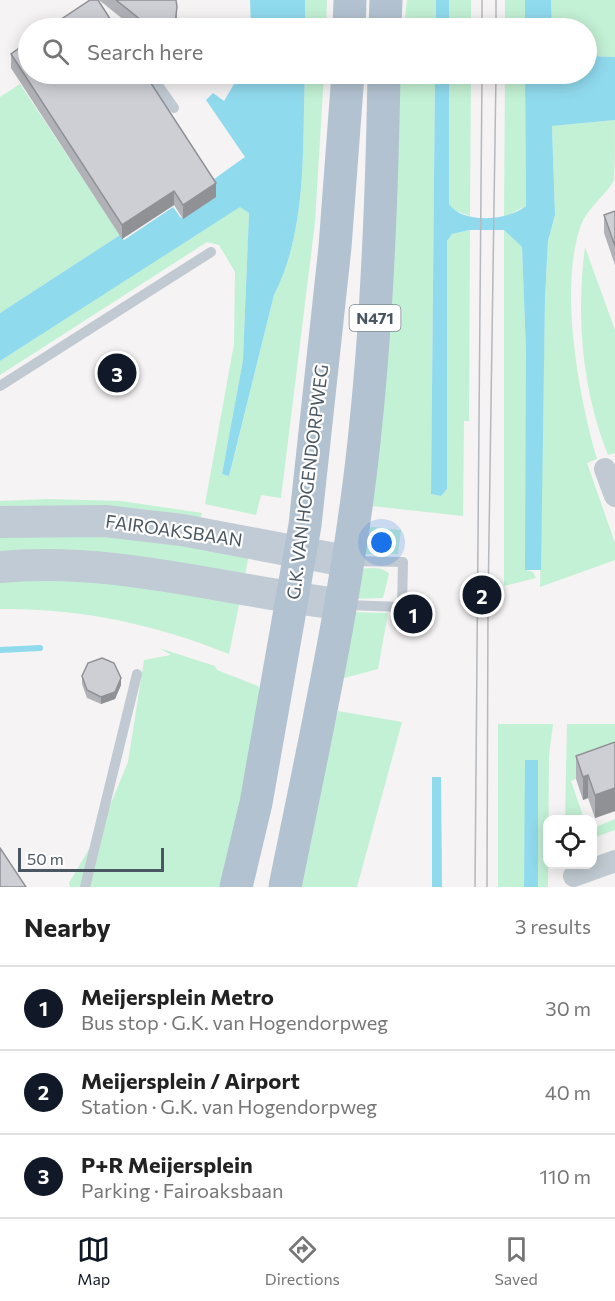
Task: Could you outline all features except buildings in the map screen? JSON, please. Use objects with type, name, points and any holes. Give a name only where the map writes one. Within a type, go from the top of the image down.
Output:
[{"type":"main road","points":[[349,18],[350,0]]},
{"type":"main road","points":[[385,18],[386,0]]},
{"type":"main road","name":"G.K. VAN HOGENDORPWEG","points":[[236,887],[256,802],[294,599],[305,525],[334,259],[347,84]]},
{"type":"main road","name":"N471","points":[[285,887],[324,697],[366,424],[380,258],[384,84]]},
{"type":"main road","name":"FAIROAKSBAAN","points":[[0,522],[105,521],[182,530],[346,561]]},
{"type":"main road","points":[[0,567],[70,566],[120,569],[294,599],[339,604]]},
{"type":"street","points":[[605,469],[615,496]]},
{"type":"street","points":[[574,876],[615,861]]},
{"type":"lane","points":[[157,84],[174,108]]},
{"type":"lane","points":[[0,386],[211,252]]},
{"type":"lane","points":[[339,604],[402,607],[403,562],[346,561]]},
{"type":"lane","points":[[85,887],[137,674]]},
{"type":"green space","points":[[305,0],[327,0],[326,18],[305,18]]},
{"type":"green space","points":[[407,0],[436,0],[436,18],[405,18]]},
{"type":"green space","points":[[449,0],[471,0],[471,18],[449,18]]},
{"type":"green space","points":[[505,0],[525,0],[525,18],[505,18]]},
{"type":"green space","points":[[551,0],[615,0],[615,57],[597,56],[597,18],[552,18]]},
{"type":"green space","points":[[20,84],[120,235],[0,313],[0,97]]},
{"type":"green space","points":[[305,84],[323,84],[315,222],[281,498],[261,495],[256,515],[205,504],[234,344],[235,272],[219,245],[207,242],[0,375],[0,361],[240,206],[249,213],[243,360],[222,474],[229,476],[274,295],[293,243],[303,159]]},
{"type":"green space","points":[[399,84],[435,84],[431,494],[441,496],[447,489],[447,241],[452,234],[470,230],[469,421],[464,421],[463,516],[371,506]]},
{"type":"green space","points":[[449,84],[471,84],[470,216],[453,210],[449,204]]},
{"type":"green space","points":[[505,84],[525,84],[526,206],[504,217]]},
{"type":"green space","points":[[615,120],[614,180],[591,209],[580,228],[574,253],[571,312],[578,375],[597,459],[587,463],[615,543],[615,560],[540,587],[545,299],[548,241],[555,215],[552,126]]},
{"type":"green space","points":[[504,230],[522,247],[526,352],[526,570],[533,572],[536,578],[504,586]]},
{"type":"green space","points":[[585,247],[615,330],[615,453],[608,455],[592,405],[583,352],[581,299]]},
{"type":"green space","points":[[48,499],[121,501],[202,513],[200,519],[0,514],[0,501]]},
{"type":"green space","points":[[362,526],[401,530],[398,554],[358,554]]},
{"type":"green space","points":[[74,527],[250,550],[244,579],[0,556],[0,529]]},
{"type":"green space","points":[[378,568],[389,574],[383,598],[350,599],[355,569]]},
{"type":"green space","points":[[0,579],[103,579],[240,600],[229,654],[173,634],[116,620],[59,611],[0,609]]},
{"type":"green space","points":[[348,612],[388,613],[378,669],[337,680]]},
{"type":"green space","points":[[159,648],[215,666],[217,670],[258,686],[264,700],[223,887],[70,887],[69,883],[99,832],[128,762],[144,660],[171,655]]},
{"type":"green space","points":[[338,711],[402,722],[357,887],[292,887]]},
{"type":"green space","points":[[498,724],[553,724],[549,756],[549,815],[543,815],[543,869],[548,869],[548,887],[538,887],[538,761],[526,760],[524,887],[498,887]]},
{"type":"green space","points":[[567,724],[615,724],[615,763],[571,781],[583,815],[565,815]]},
{"type":"green space","points":[[615,819],[615,830],[597,837],[597,826]]},
{"type":"water","points":[[250,0],[305,0],[305,18],[251,18]]},
{"type":"water","points":[[436,0],[449,0],[449,18],[436,18]]},
{"type":"water","points":[[525,0],[551,0],[552,18],[525,18]]},
{"type":"water","points":[[597,56],[615,57],[615,120],[552,126],[555,215],[548,241],[545,299],[541,570],[525,570],[526,352],[522,247],[504,230],[470,230],[452,234],[447,241],[447,489],[441,496],[431,494],[435,84],[449,84],[449,204],[456,211],[475,218],[509,215],[526,206],[525,84],[597,84]]},
{"type":"water","points":[[234,84],[305,84],[301,187],[293,243],[274,295],[229,476],[222,474],[243,360],[249,213],[240,207],[0,361],[0,313],[120,235],[124,240],[173,207],[181,218],[215,196],[207,184],[245,157],[206,100],[213,93],[224,101]]},
{"type":"water","points":[[525,760],[538,760],[538,887],[524,887]]},
{"type":"water","points":[[432,777],[441,777],[442,887],[432,887]]},
{"type":"waterway","points":[[0,650],[40,648]]},
{"type":"tram line","points":[[482,0],[482,18]]},
{"type":"tram line","points":[[496,0],[496,18]]},
{"type":"tram line","points":[[475,887],[482,84]]},
{"type":"tram line","points":[[487,887],[488,604],[496,84]]},
{"type":"place","name":"P+R Meijersplein","points":[[117,373]]},
{"type":"place","name":"Meijersplein / Airport","points":[[482,595]]},
{"type":"place","name":"Meijersplein Metro","points":[[413,614]]}]
